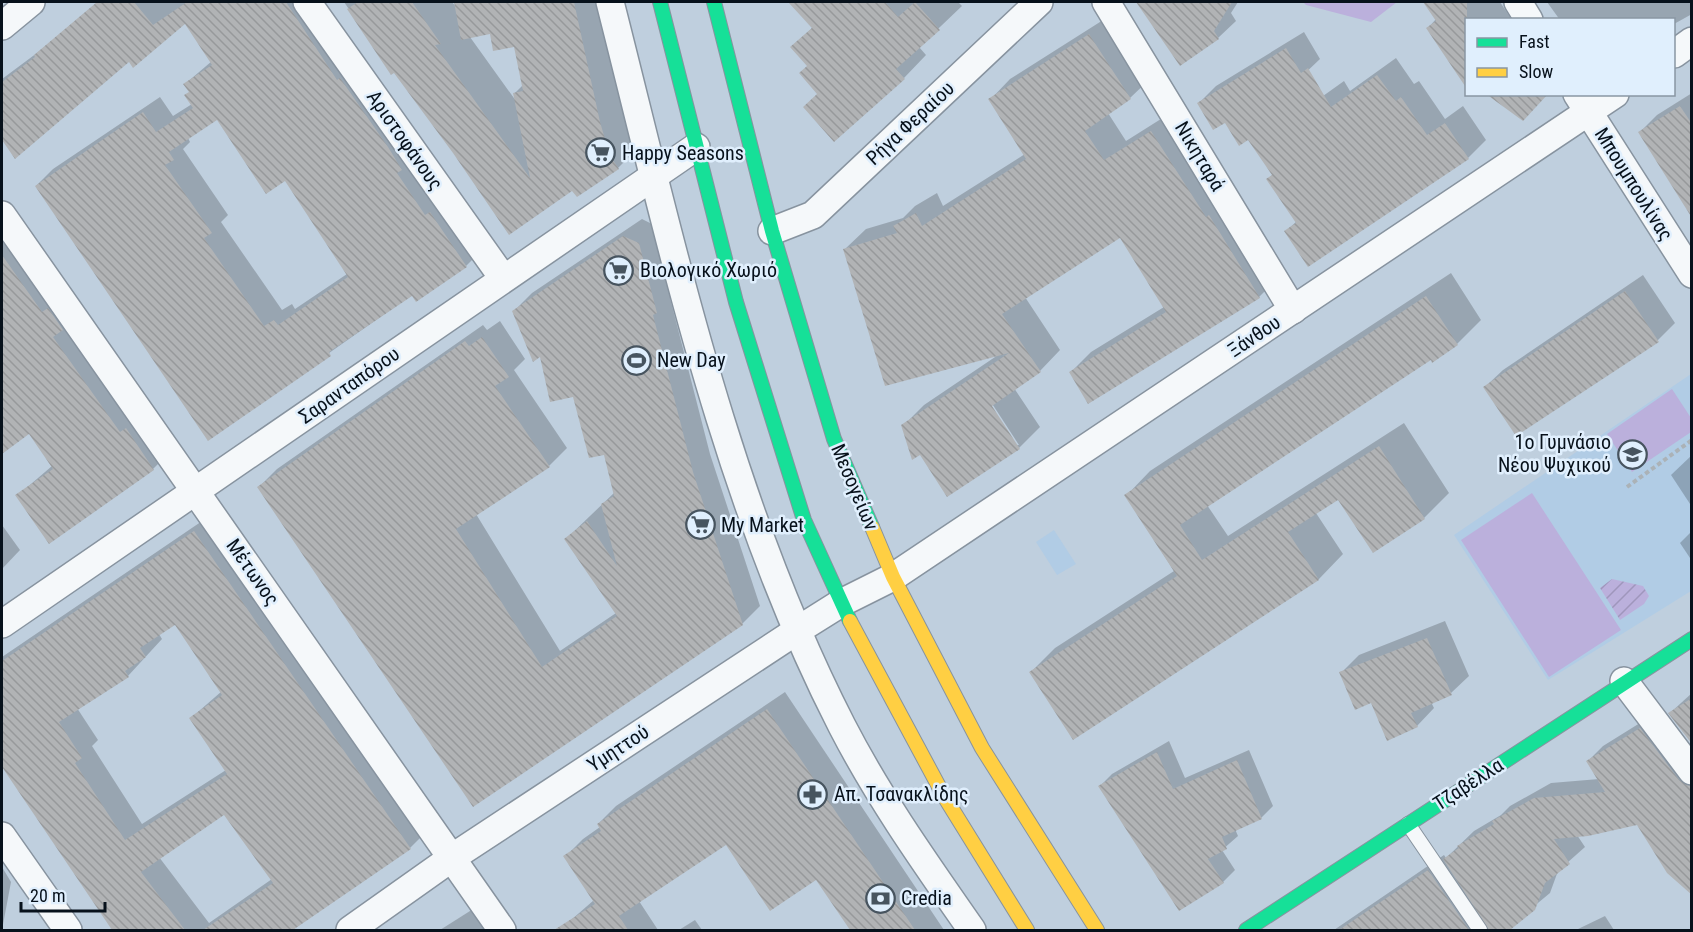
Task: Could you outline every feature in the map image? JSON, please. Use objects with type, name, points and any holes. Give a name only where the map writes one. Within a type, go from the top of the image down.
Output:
[{"type":"main road","points":[[660,2],[736,302],[804,520],[841,603],[944,796],[1028,930]]},
{"type":"main road","name":"Μεσογείων","points":[[714,2],[772,231],[834,439],[893,577],[982,748],[1097,930]]},
{"type":"main road","name":"Τζαβέλλα","points":[[1246,930],[1624,681],[1692,639]]},
{"type":"street","points":[[2,26],[31,2]]},
{"type":"street","name":"Αριστοφάνους","points":[[307,2],[503,278]]},
{"type":"street","points":[[610,2],[713,399],[756,523],[798,630],[842,726],[898,822],[972,930]]},
{"type":"street","name":"Ρήγα Φεραίου","points":[[772,231],[813,215],[1039,2]]},
{"type":"street","name":"Νικηταρά","points":[[1106,2],[1293,310]]},
{"type":"street","points":[[1518,2],[1528,18]]},
{"type":"street","points":[[1675,53],[1691,42]]},
{"type":"street","name":"Ξάνθου","points":[[893,577],[1293,310],[1583,103],[1608,96]]},
{"type":"street","name":"Μπουμπουλίνας","points":[[1583,103],[1692,274]]},
{"type":"street","name":"Σαρανταπόρου","points":[[2,624],[696,147]]},
{"type":"street","name":"Μέτωνος","points":[[2,215],[196,489],[502,930]]},
{"type":"street","name":"Υμηττού","points":[[350,930],[453,857],[798,630],[841,603],[893,577]]},
{"type":"street","points":[[1624,681],[1692,771]]},
{"type":"street","points":[[2,836],[68,930]]},
{"type":"lane","points":[[1408,824],[1480,930]]},
{"type":"path","points":[[1627,487],[1692,440]]},
{"type":"shaded area","points":[[1303,2],[1397,2],[1371,22],[1306,5]]},
{"type":"shaded area","name":"1ο Γυμνάσιο Νέου Ψυχικού","points":[[1691,374],[1691,591],[1548,680],[1454,535]]},
{"type":"shaded area","points":[[1672,389],[1691,418],[1691,432],[1632,472],[1607,434]]},
{"type":"shaded area","points":[[1532,493],[1621,630],[1549,677],[1461,540]]},
{"type":"shaded area","points":[[1054,530],[1076,564],[1057,575],[1036,542]]},
{"type":"shaded area","points":[[1612,579],[1643,586],[1649,596],[1644,604],[1620,620],[1600,588]]},
{"type":"building","points":[[97,2],[134,2],[153,25],[187,2],[286,2],[337,80],[340,78],[388,147],[402,170],[397,173],[425,215],[430,212],[467,267],[416,302],[412,296],[329,352],[331,356],[208,441],[35,186],[143,112],[156,132],[193,108],[184,95],[189,92],[183,84],[212,65],[185,24],[133,68],[129,62],[15,159],[2,140],[2,82],[35,57],[34,55]],"holes":[[[217,120],[266,194],[285,181],[348,277],[278,325],[274,320],[264,326],[204,238],[212,233],[165,165],[174,160],[169,152]]]},
{"type":"building","points":[[358,2],[412,2],[441,44],[435,45],[530,178],[513,93],[523,91],[514,47],[493,51],[490,34],[461,40],[454,2],[574,2],[600,122],[610,156],[619,169],[577,197],[572,191],[509,235],[453,153],[394,73],[391,75],[347,9]]},
{"type":"building","points":[[788,2],[885,2],[898,17],[915,2],[940,30],[896,69],[905,79],[834,142],[803,107],[817,94],[799,73],[807,66],[790,47],[812,28]]},
{"type":"building","points":[[1136,2],[1232,2],[1214,31],[1219,39],[1180,66]]},
{"type":"building","points":[[1423,2],[1467,2],[1465,86],[1426,28],[1436,21]]},
{"type":"building","points":[[1089,34],[1131,99],[1085,131],[1104,160],[1151,131],[1206,217],[1209,215],[1260,298],[1088,404],[1069,372],[1166,312],[1120,238],[1002,314],[1041,372],[992,406],[1020,449],[947,497],[920,455],[912,460],[901,425],[1009,353],[885,386],[843,249],[897,233],[893,226],[916,213],[922,226],[1026,159],[988,99]]},
{"type":"building","points":[[1286,48],[1301,73],[1308,68],[1331,107],[1377,75],[1396,101],[1401,97],[1427,135],[1445,123],[1469,159],[1308,267],[1284,231],[1296,223],[1266,179],[1272,175],[1248,140],[1239,146],[1225,123],[1213,130],[1197,103]]},
{"type":"building","points":[[1489,96],[1546,96],[1523,121]]},
{"type":"building","points":[[1680,106],[1692,124],[1692,218],[1638,132]]},
{"type":"building","points":[[623,236],[639,243],[657,313],[653,315],[693,472],[743,625],[473,807],[257,487],[465,341],[469,346],[482,337],[509,377],[495,386],[550,467],[456,529],[542,667],[617,616],[564,539],[587,521],[617,566],[601,504],[614,496],[604,455],[589,458],[573,397],[550,402],[540,357],[533,362],[512,311]]},
{"type":"building","points":[[2,255],[42,312],[48,308],[63,330],[53,337],[120,432],[126,428],[154,470],[49,544],[15,495],[53,469],[29,434],[2,454]]},
{"type":"building","points":[[1625,291],[1659,342],[1516,436],[1483,387]]},
{"type":"building","points":[[1426,296],[1458,345],[1432,363],[1431,360],[1180,525],[1202,560],[1379,446],[1425,519],[1373,553],[1338,500],[1288,532],[1319,580],[1073,740],[1029,672],[1177,576],[1124,495]]},
{"type":"building","points":[[194,531],[411,849],[293,930],[203,930],[273,883],[224,815],[141,872],[185,930],[112,930],[2,767],[2,661]],"holes":[[[175,625],[222,695],[189,718],[227,774],[125,840],[75,763],[82,758],[59,722],[129,677],[125,671],[146,657],[140,648]]]},
{"type":"building","points":[[1427,638],[1452,695],[1411,713],[1418,727],[1387,741],[1371,703],[1355,710],[1339,672]]},
{"type":"building","points":[[1692,698],[1692,744],[1668,713]]},
{"type":"building","points":[[767,709],[915,930],[850,930],[816,880],[770,911],[726,845],[619,916],[628,930],[554,930],[595,904],[563,856],[601,831],[597,824]]},
{"type":"building","points":[[1640,728],[1679,780],[1692,786],[1692,895],[1667,873],[1637,825],[1588,836],[1554,839],[1570,864],[1545,883],[1535,910],[1510,930],[1489,930],[1443,859],[1459,848],[1457,846],[1494,824],[1492,821],[1534,798],[1605,792],[1586,761]]},
{"type":"building","points":[[1157,752],[1173,789],[1237,760],[1262,819],[1222,837],[1227,849],[1208,859],[1224,883],[1179,911],[1098,786]]},
{"type":"building","points":[[1428,870],[1469,930],[1339,930]]},
{"type":"traffic: fast","points":[[660,2],[736,302],[804,520],[850,621]]},
{"type":"traffic: fast","points":[[714,2],[772,231],[834,439],[872,527]]},
{"type":"traffic: fast","points":[[1246,930],[1692,639]]},
{"type":"traffic: slow","points":[[872,527],[893,577],[982,748],[1097,930]]},
{"type":"traffic: slow","points":[[850,621],[944,796],[1027,930]]},
{"type":"place","name":"Happy Seasons","points":[[601,153]]},
{"type":"place","name":"Βιολογικό Χωριό","points":[[619,270]]},
{"type":"place","name":"New Day","points":[[636,360]]},
{"type":"place","name":"1ο Γυμνάσιο Νέου Ψυχικού","points":[[1632,454]]},
{"type":"place","name":"My Market","points":[[700,525]]},
{"type":"place","name":"Απ. Τσανακλίδης","points":[[813,794]]},
{"type":"place","name":"Credia","points":[[880,898]]}]
